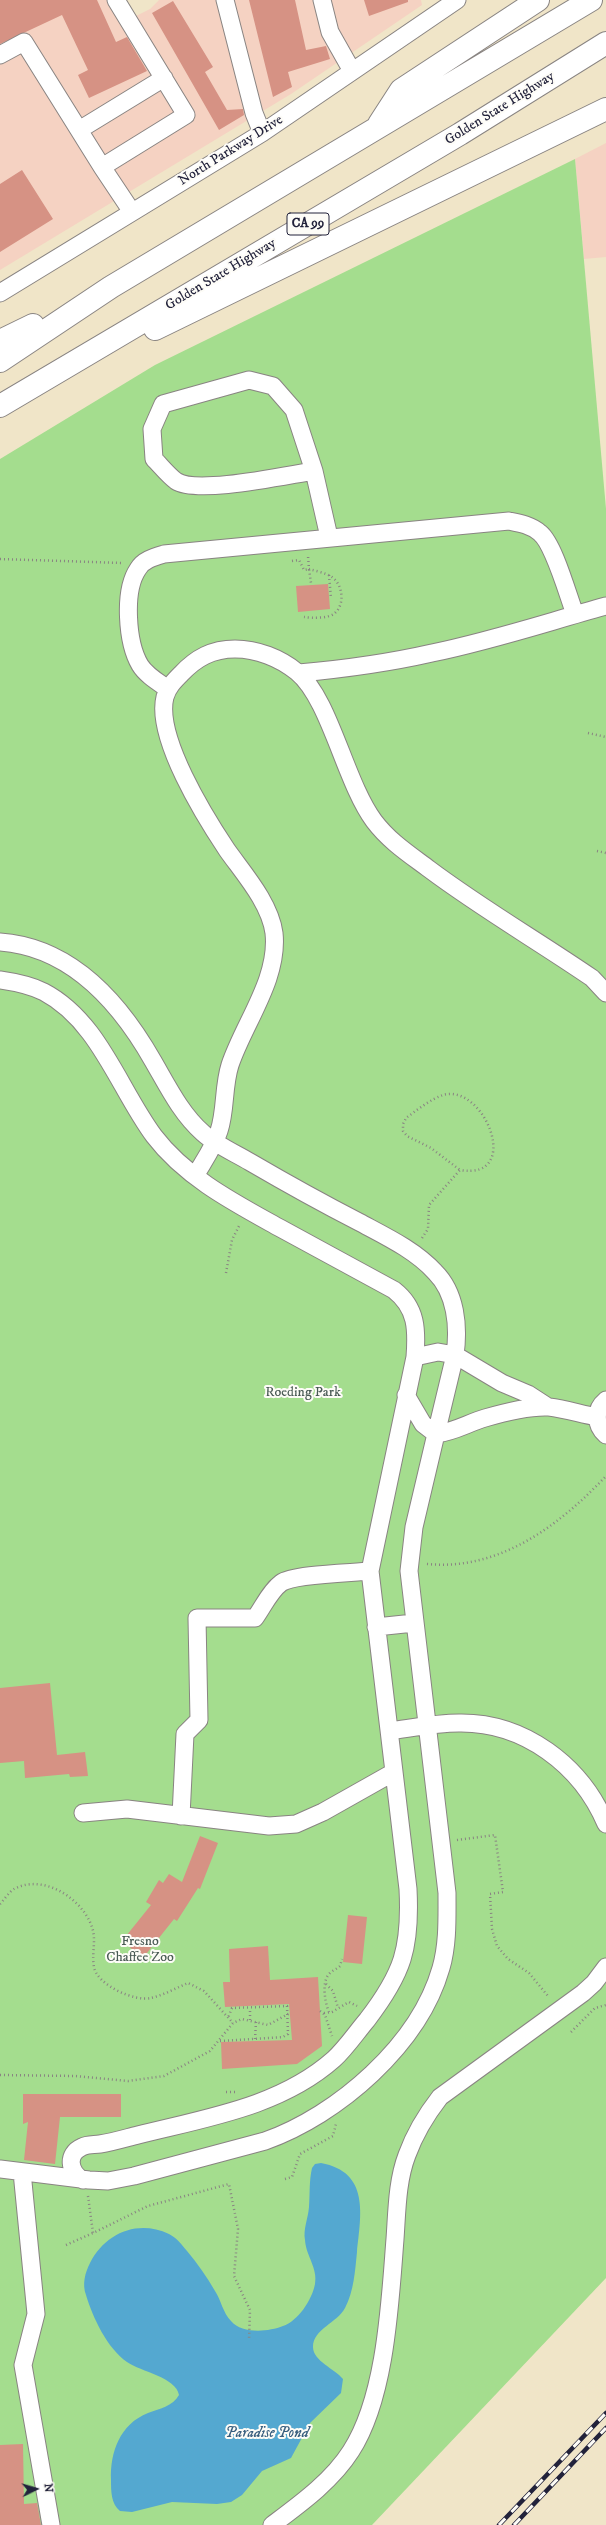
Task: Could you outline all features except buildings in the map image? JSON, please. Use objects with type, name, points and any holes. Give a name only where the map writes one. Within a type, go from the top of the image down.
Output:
[{"type":"highway","points":[[375,129],[401,90],[538,0]]},
{"type":"highway","points":[[0,361],[111,287],[591,0]]},
{"type":"highway","name":"Golden State Highway","points":[[4,403],[460,134],[606,43]]},
{"type":"highway","points":[[4,403],[606,109]]},
{"type":"highway","points":[[0,341],[111,287]]},
{"type":"street","points":[[102,167],[186,115],[116,0]]},
{"type":"street","points":[[225,0],[254,113],[262,133]]},
{"type":"street","points":[[322,0],[330,32],[352,72]]},
{"type":"street","name":"North Parkway Drive","points":[[0,293],[262,133],[352,72],[449,3]]},
{"type":"street","points":[[0,55],[24,42],[132,212]]},
{"type":"street","points":[[79,130],[164,78]]},
{"type":"street","points":[[314,471],[197,487],[176,481],[154,459],[152,429],[163,404],[249,380],[273,386],[294,410],[314,471],[329,537]]},
{"type":"street","points":[[168,688],[155,681],[141,666],[131,644],[128,621],[130,598],[137,571],[150,558],[164,554],[307,539],[509,521],[525,524],[540,533],[549,544],[575,614]]},
{"type":"street","points":[[299,674],[351,668],[432,654],[506,635],[606,606]]},
{"type":"street","points":[[195,1176],[215,1142],[222,1115],[229,1068],[268,975],[274,953],[274,932],[267,911],[206,815],[191,789],[172,748],[164,712],[168,688],[188,666],[205,654],[224,650],[248,650],[270,656],[299,674],[315,696],[362,804],[389,839],[449,884],[599,980],[606,993]]},
{"type":"street","points":[[0,942],[23,945],[54,956],[81,973],[103,992],[129,1024],[184,1112],[203,1134],[412,1253],[435,1271],[448,1290],[457,1329],[455,1355],[414,1527],[410,1563],[414,1622],[447,1893],[445,1948],[435,1986],[418,2018],[394,2049],[367,2079],[329,2109],[284,2135],[229,2152],[118,2179],[85,2185],[0,2169]]},
{"type":"street","points":[[0,980],[43,991],[84,1026],[108,1058],[154,1136],[167,1152],[195,1176],[247,1210],[403,1297],[416,1322],[415,1357],[370,1571],[408,1889],[409,1932],[400,1968],[378,2006],[334,2059],[321,2070],[285,2092],[248,2107],[119,2140],[82,2147],[77,2150],[71,2161],[74,2171],[85,2185]]},
{"type":"street","points":[[415,1357],[438,1352],[455,1355],[502,1383],[528,1394],[548,1407]]},
{"type":"street","points":[[406,1395],[423,1424],[436,1434],[449,1433],[467,1424],[504,1412],[548,1407],[597,1417]]},
{"type":"street","points":[[606,1400],[598,1410],[597,1417],[598,1424],[606,1435]]},
{"type":"street","points":[[182,1816],[185,1734],[199,1720],[197,1618],[255,1618],[272,1592],[282,1582],[296,1578],[370,1571]]},
{"type":"street","points":[[376,1628],[414,1622]]},
{"type":"street","points":[[390,1731],[427,1725],[460,1723],[491,1725],[529,1739],[549,1750],[575,1775],[601,1812],[606,1824]]},
{"type":"street","points":[[83,1813],[127,1809],[268,1826],[296,1824],[323,1812],[394,1772]]},
{"type":"street","points":[[272,2525],[316,2490],[334,2472],[351,2451],[369,2414],[381,2370],[398,2196],[407,2155],[422,2120],[445,2093],[600,1981],[606,1967]]},
{"type":"street","points":[[22,2172],[36,2314],[23,2365],[51,2525]]},
{"type":"path","points":[[307,539],[311,583]]},
{"type":"path","points":[[0,559],[116,561],[137,571]]},
{"type":"path","points":[[288,561],[299,560],[304,570],[309,569],[328,575],[336,581],[341,590],[341,600],[338,609],[329,616],[304,617]]},
{"type":"path","points":[[328,575],[331,598]]},
{"type":"path","points":[[588,733],[606,737]]},
{"type":"path","points":[[597,852],[606,853]]},
{"type":"path","points":[[412,1253],[428,1229],[429,1205],[460,1170],[478,1170],[489,1161],[494,1148],[492,1131],[483,1116],[468,1102],[458,1096],[443,1095],[406,1118],[403,1124],[403,1131],[407,1136],[431,1148],[460,1170]]},
{"type":"path","points":[[226,1273],[232,1240],[247,1210]]},
{"type":"path","points":[[410,1563],[432,1565],[470,1563],[498,1556],[525,1544],[564,1516],[606,1476]]},
{"type":"path","points":[[441,1842],[496,1835],[503,1892],[490,1894],[494,1938],[502,1953],[529,1973],[548,1996]]},
{"type":"path","points":[[0,1904],[14,1889],[27,1885],[58,1889],[79,1905],[90,1922],[95,1949],[94,1967],[97,1975],[106,1984],[132,1996],[150,1998],[188,1983],[204,1990],[233,2023]]},
{"type":"path","points":[[328,2012],[326,2003],[326,1984],[330,1973],[340,1966],[342,1960]]},
{"type":"path","points":[[326,1984],[333,1991],[338,2008]]},
{"type":"path","points":[[320,2011],[324,2013],[328,2012],[349,2002],[358,2006]]},
{"type":"path","points":[[571,2032],[595,2008],[606,2005]]},
{"type":"path","points":[[219,2041],[284,2037],[288,2034],[289,2013],[287,2006],[232,2008],[228,2018]]},
{"type":"path","points":[[250,2008],[250,2020]]},
{"type":"path","points":[[0,2075],[75,2076],[128,2081],[164,2076],[210,2051],[233,2023],[242,2018],[268,2026],[289,2013]]},
{"type":"path","points":[[324,2013],[332,2039]]},
{"type":"path","points":[[255,2039],[256,2022]]},
{"type":"path","points":[[285,2179],[292,2177],[300,2154],[333,2136],[336,2126],[329,2109]]},
{"type":"path","points":[[66,2245],[148,2206],[229,2184],[238,2229],[234,2276],[250,2310],[249,2340]]},
{"type":"path","points":[[85,2185],[92,2233]]},
{"type":"shaded area","points":[[0,0],[126,0],[136,16],[150,9],[159,0],[421,0],[422,5],[291,94],[0,270]]},
{"type":"shaded area","points":[[606,143],[606,257],[584,259],[575,159]]},
{"type":"green space","name":"Roeding Park","points":[[575,159],[606,509],[606,2278],[372,2525],[0,2525],[0,459],[155,365]]},
{"type":"water","name":"Paradise Pond","points":[[321,2163],[337,2168],[348,2176],[355,2185],[359,2197],[360,2224],[354,2281],[350,2295],[345,2308],[337,2318],[317,2335],[313,2347],[314,2352],[320,2361],[343,2379],[341,2393],[310,2423],[291,2458],[262,2471],[242,2495],[231,2502],[217,2504],[172,2502],[132,2512],[120,2511],[113,2501],[111,2493],[112,2459],[119,2440],[130,2424],[138,2418],[173,2402],[179,2395],[172,2384],[165,2379],[133,2366],[127,2362],[107,2341],[97,2323],[84,2287],[90,2263],[96,2253],[113,2237],[134,2229],[146,2228],[157,2230],[169,2234],[183,2246],[205,2275],[226,2314],[236,2325],[248,2330],[256,2331],[270,2330],[283,2326],[294,2320],[304,2309],[311,2297],[315,2284],[315,2273],[307,2251],[305,2232],[309,2207],[312,2168],[315,2164]]},
{"type":"railway","points":[[499,2525],[606,2413]]},
{"type":"railway","points":[[514,2525],[606,2428]]},
{"type":"park label","name":"Fresno Chaffee Zoo","points":[[140,1950]]}]
